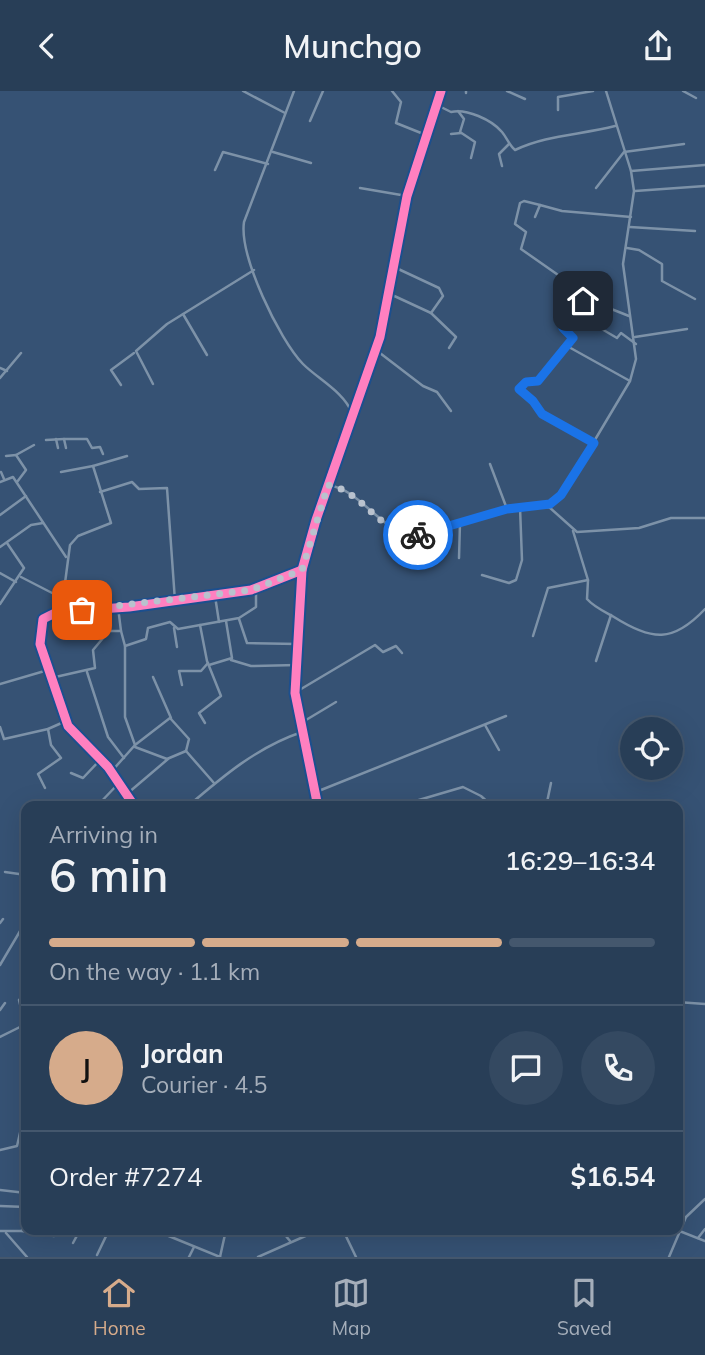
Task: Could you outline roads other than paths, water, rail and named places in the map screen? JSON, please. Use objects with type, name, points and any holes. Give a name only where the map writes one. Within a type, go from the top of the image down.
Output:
[{"type":"street","points":[[243,91],[285,113]]},
{"type":"street","points":[[294,91],[243,231],[246,251],[297,357],[344,400],[352,413]]},
{"type":"street","points":[[310,121],[323,91]]},
{"type":"street","points":[[392,91],[401,102],[396,124],[426,135]]},
{"type":"street","points":[[314,801],[317,800],[316,792],[295,693],[302,570],[352,413],[376,350],[390,294],[407,196],[441,91]]},
{"type":"street","points":[[507,91],[525,99]]},
{"type":"street","points":[[558,110],[558,97],[593,91]]},
{"type":"street","points":[[544,506],[561,495],[630,381],[636,344],[624,286],[634,191],[631,171],[606,91]]},
{"type":"street","points":[[683,91],[696,98]]},
{"type":"street","points":[[436,104],[451,113],[468,113],[497,127],[514,150],[550,137],[573,136],[615,126]]},
{"type":"street","points":[[458,111],[464,119]]},
{"type":"street","points":[[461,133],[468,113]]},
{"type":"street","points":[[451,134],[461,133],[475,142],[471,158]]},
{"type":"street","points":[[502,166],[499,154],[509,144]]},
{"type":"street","points":[[596,188],[624,152],[684,144]]},
{"type":"street","points":[[215,170],[223,152],[268,164]]},
{"type":"street","points":[[273,152],[311,163]]},
{"type":"street","points":[[631,171],[705,165]]},
{"type":"street","points":[[634,191],[705,186]]},
{"type":"street","points":[[360,188],[407,196]]},
{"type":"street","points":[[629,316],[586,299],[581,291],[521,249],[527,238],[523,228],[515,224],[520,203],[523,201],[562,211],[631,217]]},
{"type":"street","points":[[535,217],[540,205]]},
{"type":"street","points":[[630,227],[695,231]]},
{"type":"street","points":[[627,248],[639,250],[662,264],[662,281],[695,299]]},
{"type":"street","points":[[394,267],[442,292],[442,300],[431,313]]},
{"type":"street","points":[[121,385],[111,370],[183,314],[254,270]]},
{"type":"street","points":[[390,294],[431,313],[456,337],[449,348]]},
{"type":"street","points":[[586,299],[563,328],[573,336],[567,346],[538,381],[526,382],[519,389],[533,401],[542,414],[594,443]]},
{"type":"street","points":[[183,314],[207,355]]},
{"type":"street","points":[[600,328],[617,338],[621,333],[636,344]]},
{"type":"street","points":[[635,337],[687,328]]},
{"type":"street","points":[[567,346],[630,381]]},
{"type":"street","points":[[376,350],[422,386],[437,392],[452,411]]},
{"type":"street","points":[[0,378],[21,353]]},
{"type":"street","points":[[134,353],[153,384]]},
{"type":"street","points":[[0,368],[7,372]]},
{"type":"street","points":[[56,439],[58,447]]},
{"type":"street","points":[[64,439],[66,448]]},
{"type":"street","points":[[46,440],[87,439],[92,449],[100,447],[103,454]]},
{"type":"street","points":[[6,456],[16,455],[34,445]]},
{"type":"street","points":[[16,455],[26,470],[17,482]]},
{"type":"street","points":[[61,472],[127,456]]},
{"type":"street","points":[[490,464],[507,509]]},
{"type":"street","points":[[88,610],[65,583],[70,545],[78,536],[111,523],[93,466]]},
{"type":"street","points":[[1,472],[2,481],[11,475],[17,482],[57,548],[67,558]]},
{"type":"street","points":[[100,492],[132,482],[139,489],[167,488],[175,601]]},
{"type":"street","points":[[328,485],[341,489],[405,534],[420,534],[507,509],[544,506],[553,509],[573,531],[588,580],[590,603],[648,635],[661,636],[678,631],[705,609]]},
{"type":"street","points":[[0,515],[26,496]]},
{"type":"street","points":[[553,502],[553,509]]},
{"type":"street","points":[[482,575],[509,583],[516,580],[522,560],[520,507]]},
{"type":"street","points":[[573,531],[625,530],[671,518],[705,519]]},
{"type":"street","points":[[459,558],[460,522]]},
{"type":"street","points":[[0,547],[31,525],[43,523]]},
{"type":"street","points":[[0,604],[21,577],[24,565],[7,543]]},
{"type":"street","points":[[131,801],[111,772],[75,735],[66,721],[40,639],[42,621],[50,614],[70,611],[175,601],[256,589],[302,570]]},
{"type":"street","points":[[0,573],[16,582]]},
{"type":"street","points":[[21,577],[56,596],[70,611]]},
{"type":"street","points":[[533,636],[548,588],[588,580]]},
{"type":"street","points":[[174,628],[239,618],[256,607],[256,589]]},
{"type":"street","points":[[215,596],[219,622]]},
{"type":"street","points":[[118,607],[125,646],[125,717],[136,746],[168,759]]},
{"type":"street","points":[[596,661],[611,615]]},
{"type":"street","points":[[239,618],[247,643],[298,644]]},
{"type":"street","points":[[226,621],[231,660]]},
{"type":"street","points":[[125,646],[146,639],[150,626],[170,622],[174,628],[177,647]]},
{"type":"street","points":[[200,625],[209,664],[221,696],[199,713],[205,723]]},
{"type":"street","points":[[51,678],[87,672],[96,667],[93,650],[109,631],[121,631]]},
{"type":"street","points":[[295,693],[374,645],[383,652],[396,646],[402,653]]},
{"type":"street","points":[[181,685],[179,671],[201,671],[209,664],[231,660],[248,666],[297,665]]},
{"type":"street","points":[[0,684],[48,670]]},
{"type":"street","points":[[87,672],[108,737],[124,758]]},
{"type":"street","points":[[127,794],[168,759],[185,750],[189,739],[172,718],[153,677]]},
{"type":"street","points":[[301,723],[336,702]]},
{"type":"street","points":[[316,792],[506,716]]},
{"type":"street","points":[[111,772],[136,746],[172,718]]},
{"type":"street","points":[[0,727],[4,739],[48,729],[66,721]]},
{"type":"street","points":[[485,725],[499,750]]},
{"type":"street","points":[[45,788],[38,774],[61,758],[51,745],[48,729]]},
{"type":"street","points":[[194,801],[265,747],[302,732]]},
{"type":"street","points":[[185,750],[215,784]]},
{"type":"street","points":[[71,773],[83,778],[100,760]]},
{"type":"street","points":[[102,801],[119,783]]},
{"type":"street","points":[[547,801],[551,783]]},
{"type":"street","points":[[417,801],[463,787],[486,801]]},
{"type":"street","points":[[5,872],[21,875]]},
{"type":"street","points":[[0,963],[21,929]]},
{"type":"street","points":[[683,1002],[705,1004]]},
{"type":"street","points":[[0,1010],[5,1003]]},
{"type":"street","points":[[0,1037],[21,1027]]},
{"type":"street","points":[[0,1150],[17,1146],[21,1129]]},
{"type":"street","points":[[0,1190],[21,1192]]},
{"type":"street","points":[[683,1223],[705,1199]]},
{"type":"street","points":[[0,1206],[21,1207]]},
{"type":"street","points":[[698,1238],[705,1229]]},
{"type":"street","points":[[0,1231],[21,1231]]},
{"type":"street","points":[[5,1232],[27,1257]]},
{"type":"street","points":[[683,1232],[705,1241]]},
{"type":"street","points":[[73,1243],[77,1235]]},
{"type":"street","points":[[97,1255],[107,1235]]},
{"type":"street","points":[[166,1235],[220,1257],[225,1235]]},
{"type":"street","points":[[285,1235],[290,1241]]},
{"type":"street","points":[[258,1257],[306,1235]]},
{"type":"street","points":[[345,1235],[356,1257]]},
{"type":"street","points":[[669,1257],[677,1235]]},
{"type":"street","points":[[189,1257],[194,1247]]}]
